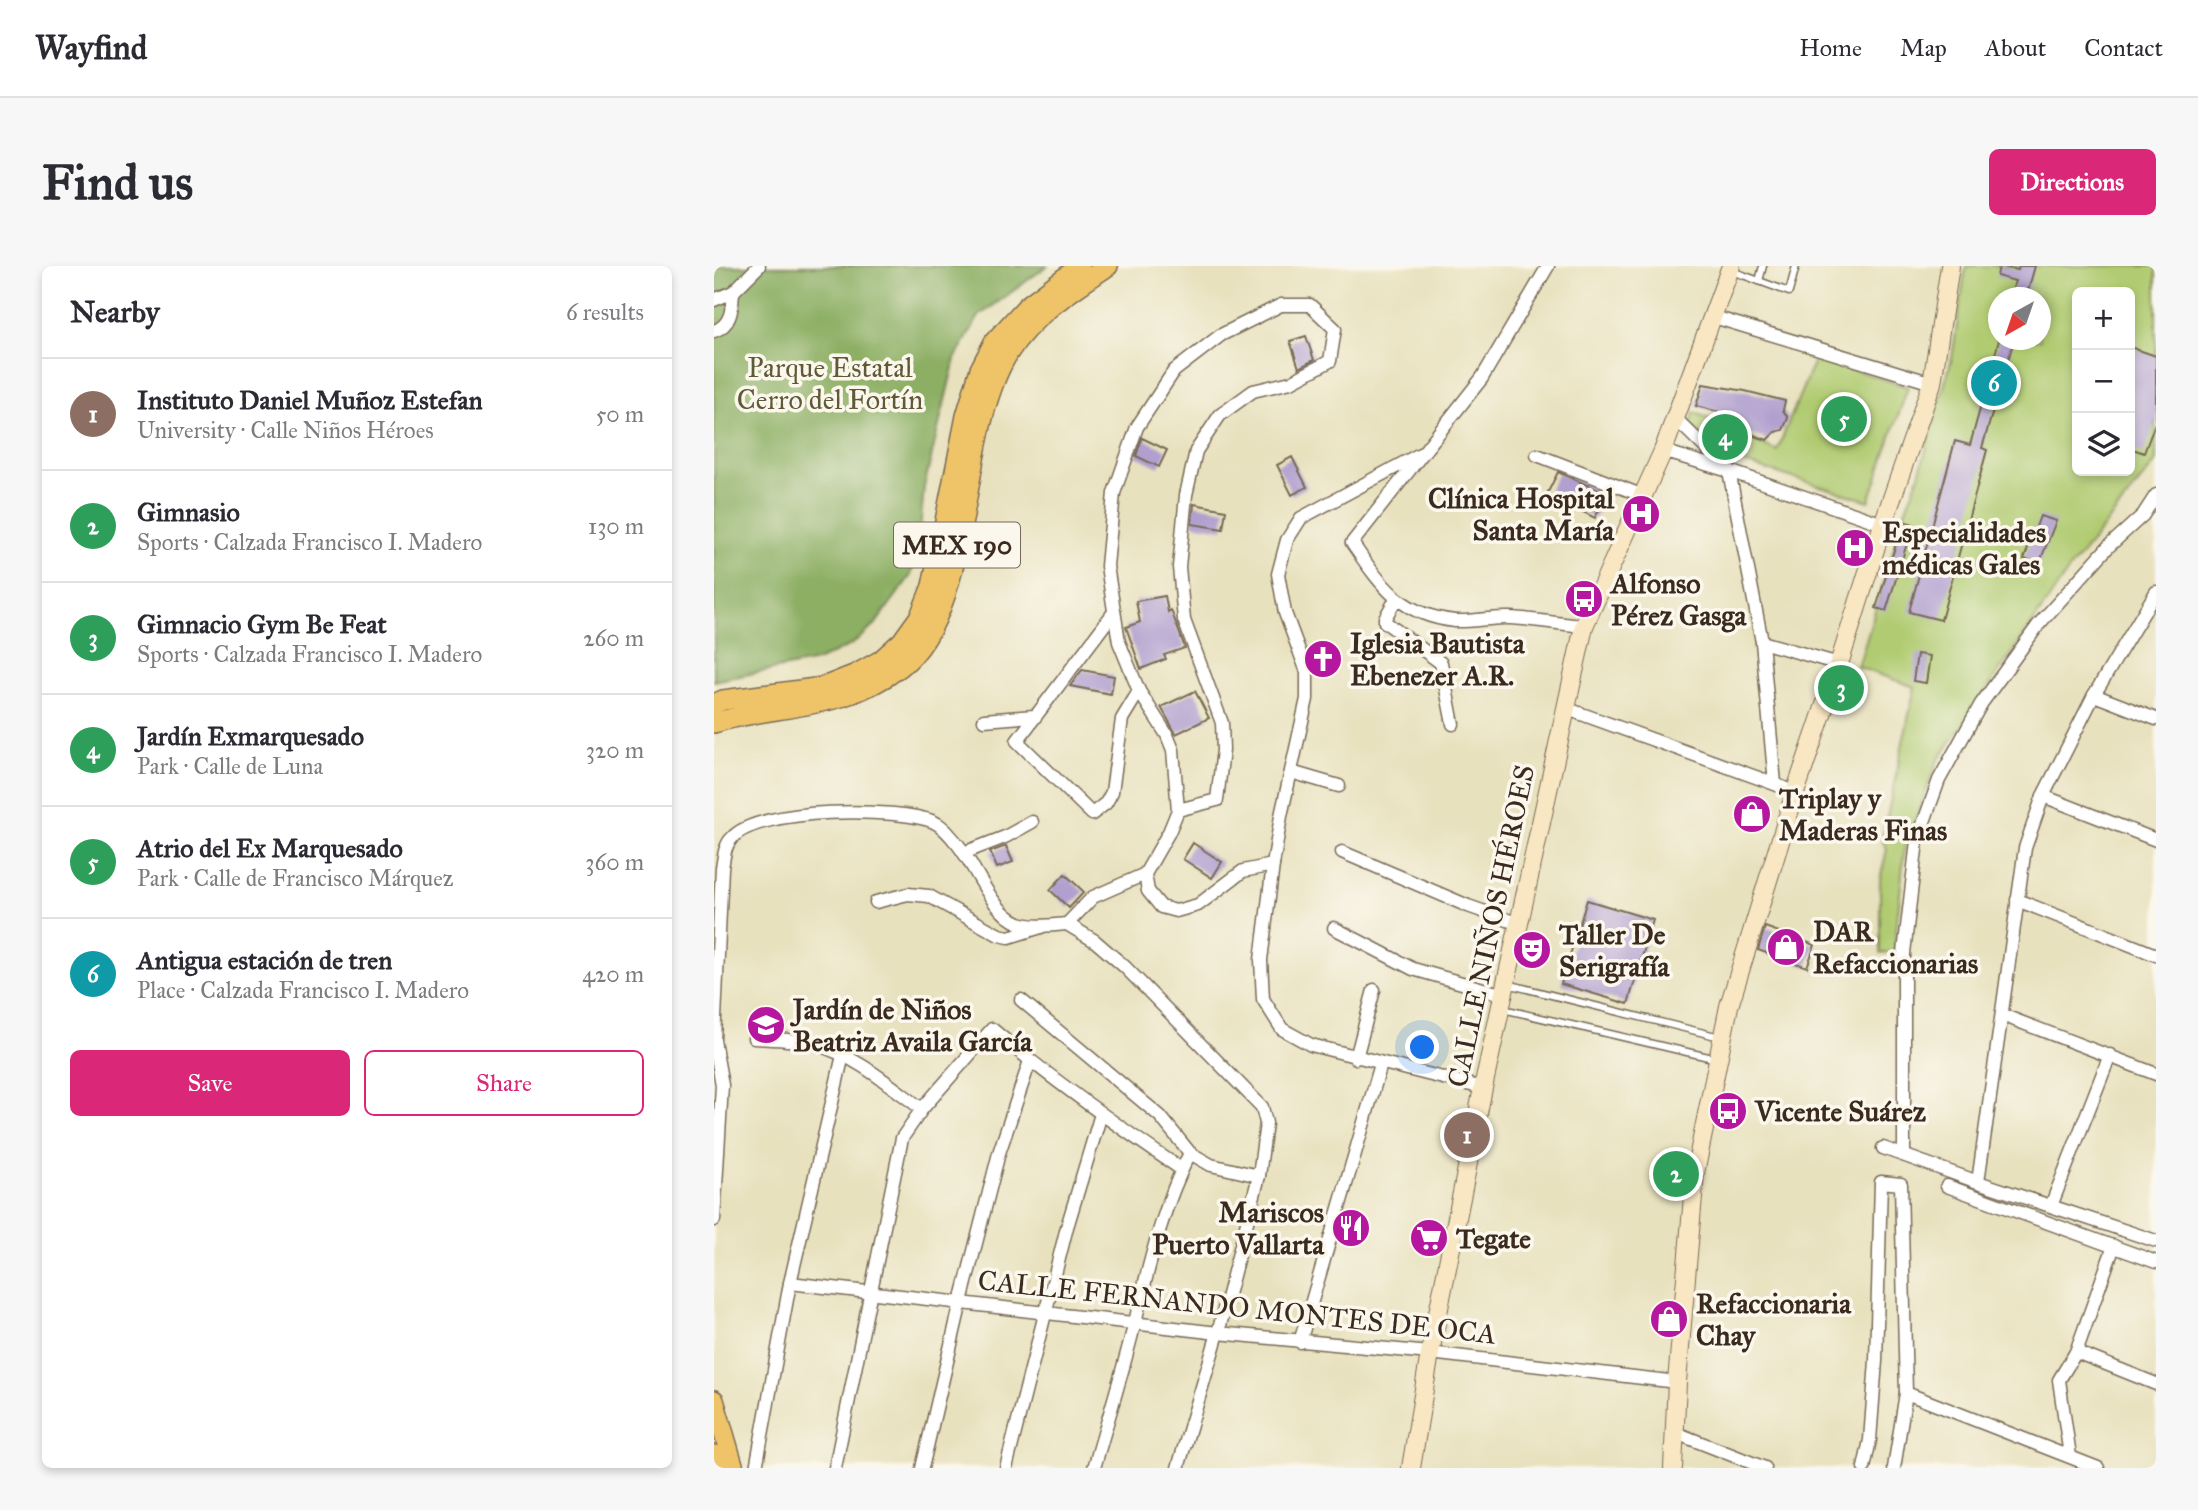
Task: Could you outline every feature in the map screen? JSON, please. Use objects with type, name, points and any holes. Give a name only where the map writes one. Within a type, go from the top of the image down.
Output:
[{"type":"main road","name":"MEX 190","points":[[714,704],[723,700],[823,687],[856,674],[881,660],[902,642],[920,616],[932,586],[959,448],[980,369],[994,342],[1028,305],[1080,266]]},
{"type":"main road","name":"MEX 190","points":[[714,723],[831,702],[861,690],[900,667],[923,645],[936,622],[951,573],[985,407],[999,369],[1010,349],[1039,316],[1108,266]]},
{"type":"main road","points":[[1673,1468],[1677,1382],[1695,1172],[1729,1006],[1794,793],[1933,383],[1950,266]]},
{"type":"main road","name":"CALLE NIÑOS HÉROES","points":[[1411,1468],[1430,1353],[1483,1088],[1584,626],[1662,451],[1731,268]]},
{"type":"main road","points":[[714,1400],[734,1468]]},
{"type":"main road","points":[[714,1455],[718,1468]]},
{"type":"street","points":[[714,300],[733,292],[759,266]]},
{"type":"street","points":[[1548,266],[1482,378],[1352,543],[1380,584],[1396,599],[1428,616],[1457,621],[1508,618],[1584,626]]},
{"type":"street","points":[[714,331],[724,326],[729,318],[733,292]]},
{"type":"street","points":[[1067,924],[1098,894],[1145,874],[1178,810],[1173,750],[1167,735],[1139,691],[1119,642],[1107,566],[1114,493],[1137,427],[1174,371],[1221,335],[1281,305],[1310,305],[1335,329],[1329,361],[1291,382],[1253,391],[1220,415],[1196,451],[1186,495],[1179,567],[1184,620],[1222,723],[1223,750],[1217,800],[1178,810]]},
{"type":"street","points":[[1714,317],[1933,383]]},
{"type":"street","points":[[1675,418],[1729,471],[1762,642],[1775,784]]},
{"type":"street","points":[[1662,451],[1883,524]]},
{"type":"street","points":[[1420,454],[1301,519],[1287,540],[1278,574],[1285,614],[1307,672],[1307,699],[1273,865],[1261,960],[1263,999],[1282,1029],[1311,1045],[1483,1088]]},
{"type":"street","points":[[1537,455],[1641,495]]},
{"type":"street","points":[[1903,1155],[1904,953],[1917,841],[1939,780],[1981,704],[2039,624],[2109,546],[2150,517],[2156,495]]},
{"type":"street","points":[[1396,599],[1385,622],[1441,663],[1453,724]]},
{"type":"street","points":[[1978,1182],[2025,848],[2043,796],[2094,695],[2154,599]]},
{"type":"street","points":[[1114,612],[1017,741],[1092,814],[1106,803],[1112,792],[1122,719],[1139,691]]},
{"type":"street","points":[[1762,642],[1839,664]]},
{"type":"street","points":[[2094,695],[2156,719]]},
{"type":"street","points":[[1565,708],[1794,793]]},
{"type":"street","points":[[984,720],[1034,716]]},
{"type":"street","points":[[1291,772],[1339,786]]},
{"type":"street","points":[[2043,796],[2156,839]]},
{"type":"street","points":[[714,1220],[722,1085],[714,1040],[722,868],[731,838],[742,830],[766,821],[808,813],[906,815],[933,822],[943,828],[966,852],[990,895],[1008,915],[1019,923],[1044,926],[1067,924],[1094,941],[1125,967],[1262,1107],[1266,1123],[1259,1176],[1218,1333],[1178,1468]]},
{"type":"street","points":[[966,852],[1005,837],[1032,822]]},
{"type":"street","points":[[1342,852],[1468,906],[1519,923]]},
{"type":"street","points":[[1145,874],[1148,891],[1161,907],[1176,911],[1198,905],[1243,871],[1273,865]]},
{"type":"street","points":[[876,902],[908,894],[929,896],[999,935],[1009,937],[1044,926]]},
{"type":"street","points":[[2017,900],[2156,955]]},
{"type":"street","points":[[1334,928],[1413,969],[1503,996]]},
{"type":"street","points":[[1356,1058],[1374,990]]},
{"type":"street","points":[[1021,1000],[1160,1116],[1190,1153],[1210,1165],[1259,1176]]},
{"type":"street","points":[[2002,1015],[2156,1074]]},
{"type":"street","points":[[835,1468],[902,1139],[922,1109],[992,1029],[1101,1114],[1181,1169]]},
{"type":"street","points":[[754,1038],[814,1044],[843,1055],[882,1079],[922,1109]]},
{"type":"street","points":[[756,1468],[790,1283],[843,1055]]},
{"type":"street","points":[[2051,1206],[2110,1055]]},
{"type":"street","points":[[922,1468],[999,1153],[1030,1061]]},
{"type":"street","points":[[1300,1342],[1381,1064]]},
{"type":"street","points":[[1006,1468],[1067,1227],[1101,1114]]},
{"type":"street","points":[[1883,1148],[2156,1240]]},
{"type":"street","points":[[1094,1468],[1147,1269],[1181,1169],[1190,1153]]},
{"type":"street","points":[[1864,1468],[1870,1440],[1876,1361],[1881,1182],[1901,1184],[1906,1394],[1894,1468]]},
{"type":"street","points":[[1947,1186],[2156,1262]]},
{"type":"street","points":[[2070,1456],[2059,1380],[2076,1352],[2114,1246]]},
{"type":"street","name":"CALLE FERNANDO MONTES DE OCA","points":[[790,1283],[1218,1333],[1430,1353],[1677,1382]]},
{"type":"street","points":[[2076,1352],[2156,1384]]},
{"type":"street","points":[[1906,1394],[2098,1468]]},
{"type":"street","points":[[1676,1433],[1765,1468]]},
{"type":"lane","points":[[1759,281],[1763,266]]},
{"type":"lane","points":[[1731,268],[1789,292],[1797,266]]},
{"type":"lane","points":[[1503,996],[1722,1038]]},
{"type":"lane","points":[[1503,996],[1717,1059]]},
{"type":"green space","name":"Parque Estatal Cerro del Fortín","points":[[714,266],[1047,266],[979,316],[955,359],[924,487],[920,531],[911,575],[874,626],[851,645],[817,661],[714,681]]},
{"type":"green space","points":[[1966,266],[2156,266],[2156,462],[2071,567],[1937,762],[1905,845],[1894,952],[1880,953],[1880,880],[1887,849],[1882,840],[1915,687],[1858,667],[1904,514],[1918,478],[1952,358]]},
{"type":"green space","points":[[1815,358],[1908,387],[1869,501],[1718,455],[1691,424],[1694,412],[1777,451]]},
{"type":"building","points":[[1999,266],[2018,270],[2019,266],[2035,266],[2029,287],[2013,287],[2015,281],[1997,276]]},
{"type":"building","points":[[1306,336],[1314,360],[1299,368],[1290,341]]},
{"type":"building","points":[[2135,349],[2156,356],[2156,421],[2144,453],[2135,450]]},
{"type":"building","points":[[1996,350],[2011,350],[1982,448],[1987,450],[1941,620],[1909,612],[1955,441],[1970,445]]},
{"type":"building","points":[[1703,384],[1785,401],[1783,410],[1788,418],[1783,430],[1775,432],[1767,440],[1733,425],[1727,414],[1696,406]]},
{"type":"building","points":[[1142,438],[1167,450],[1159,467],[1136,456]]},
{"type":"building","points":[[1292,457],[1307,487],[1292,495],[1277,465]]},
{"type":"building","points":[[1558,472],[1607,494],[1595,518],[1547,494]]},
{"type":"building","points":[[1194,504],[1226,510],[1223,529],[1192,524]]},
{"type":"building","points":[[2040,516],[2056,521],[2039,564],[2024,559]]},
{"type":"building","points":[[1903,521],[1913,524],[1886,611],[1876,608]]},
{"type":"building","points":[[1165,596],[1168,612],[1171,610],[1185,648],[1164,655],[1166,659],[1141,669],[1126,627],[1140,622],[1136,601]]},
{"type":"building","points":[[1917,654],[1930,656],[1926,683],[1913,681]]},
{"type":"building","points":[[1082,670],[1114,676],[1111,694],[1070,686]]},
{"type":"building","points":[[1195,691],[1209,718],[1176,734],[1161,707]]},
{"type":"building","points":[[1193,843],[1222,862],[1212,878],[1183,859]]},
{"type":"building","points":[[1006,846],[1013,862],[997,868],[990,852]]},
{"type":"building","points":[[1065,874],[1084,892],[1069,908],[1050,890]]},
{"type":"building","points":[[1587,900],[1653,920],[1628,1004],[1561,984]]},
{"type":"building","name":"DAR Refaccionarias","points":[[1765,927],[1815,945],[1807,967],[1758,950]]},
{"type":"place","name":"Antigua estación de tren","points":[[1994,383]]},
{"type":"place","name":"Atrio del Ex Marquesado","points":[[1844,419]]},
{"type":"place","name":"Jardín Exmarquesado","points":[[1725,437]]},
{"type":"place","name":"Clínica Hospital Santa María","points":[[1641,514]]},
{"type":"place","name":"Especialidades médicas Gales","points":[[1855,548]]},
{"type":"place","name":"Alfonso Pérez Gasga","points":[[1584,599]]},
{"type":"place","name":"Iglesia Bautista Ebenezer A.R.","points":[[1323,659]]},
{"type":"place","name":"Gimnacio Gym Be Feat","points":[[1841,688]]},
{"type":"place","name":"Triplay y Maderas Finas","points":[[1752,814]]},
{"type":"place","name":"DAR Refaccionarias","points":[[1786,947]]},
{"type":"place","name":"Taller De Serigrafía","points":[[1532,950]]},
{"type":"place","name":"Jardín de Niños Beatriz Availa García","points":[[766,1025]]},
{"type":"place","name":"Vicente Suárez","points":[[1728,1111]]},
{"type":"place","name":"Instituto Daniel Muñoz Estefan","points":[[1467,1135]]},
{"type":"place","name":"Gimnasio","points":[[1676,1174]]},
{"type":"place","name":"Mariscos Puerto Vallarta","points":[[1351,1228]]},
{"type":"place","name":"Tegate","points":[[1429,1238]]},
{"type":"place","name":"Refaccionaria Chay","points":[[1669,1319]]}]
